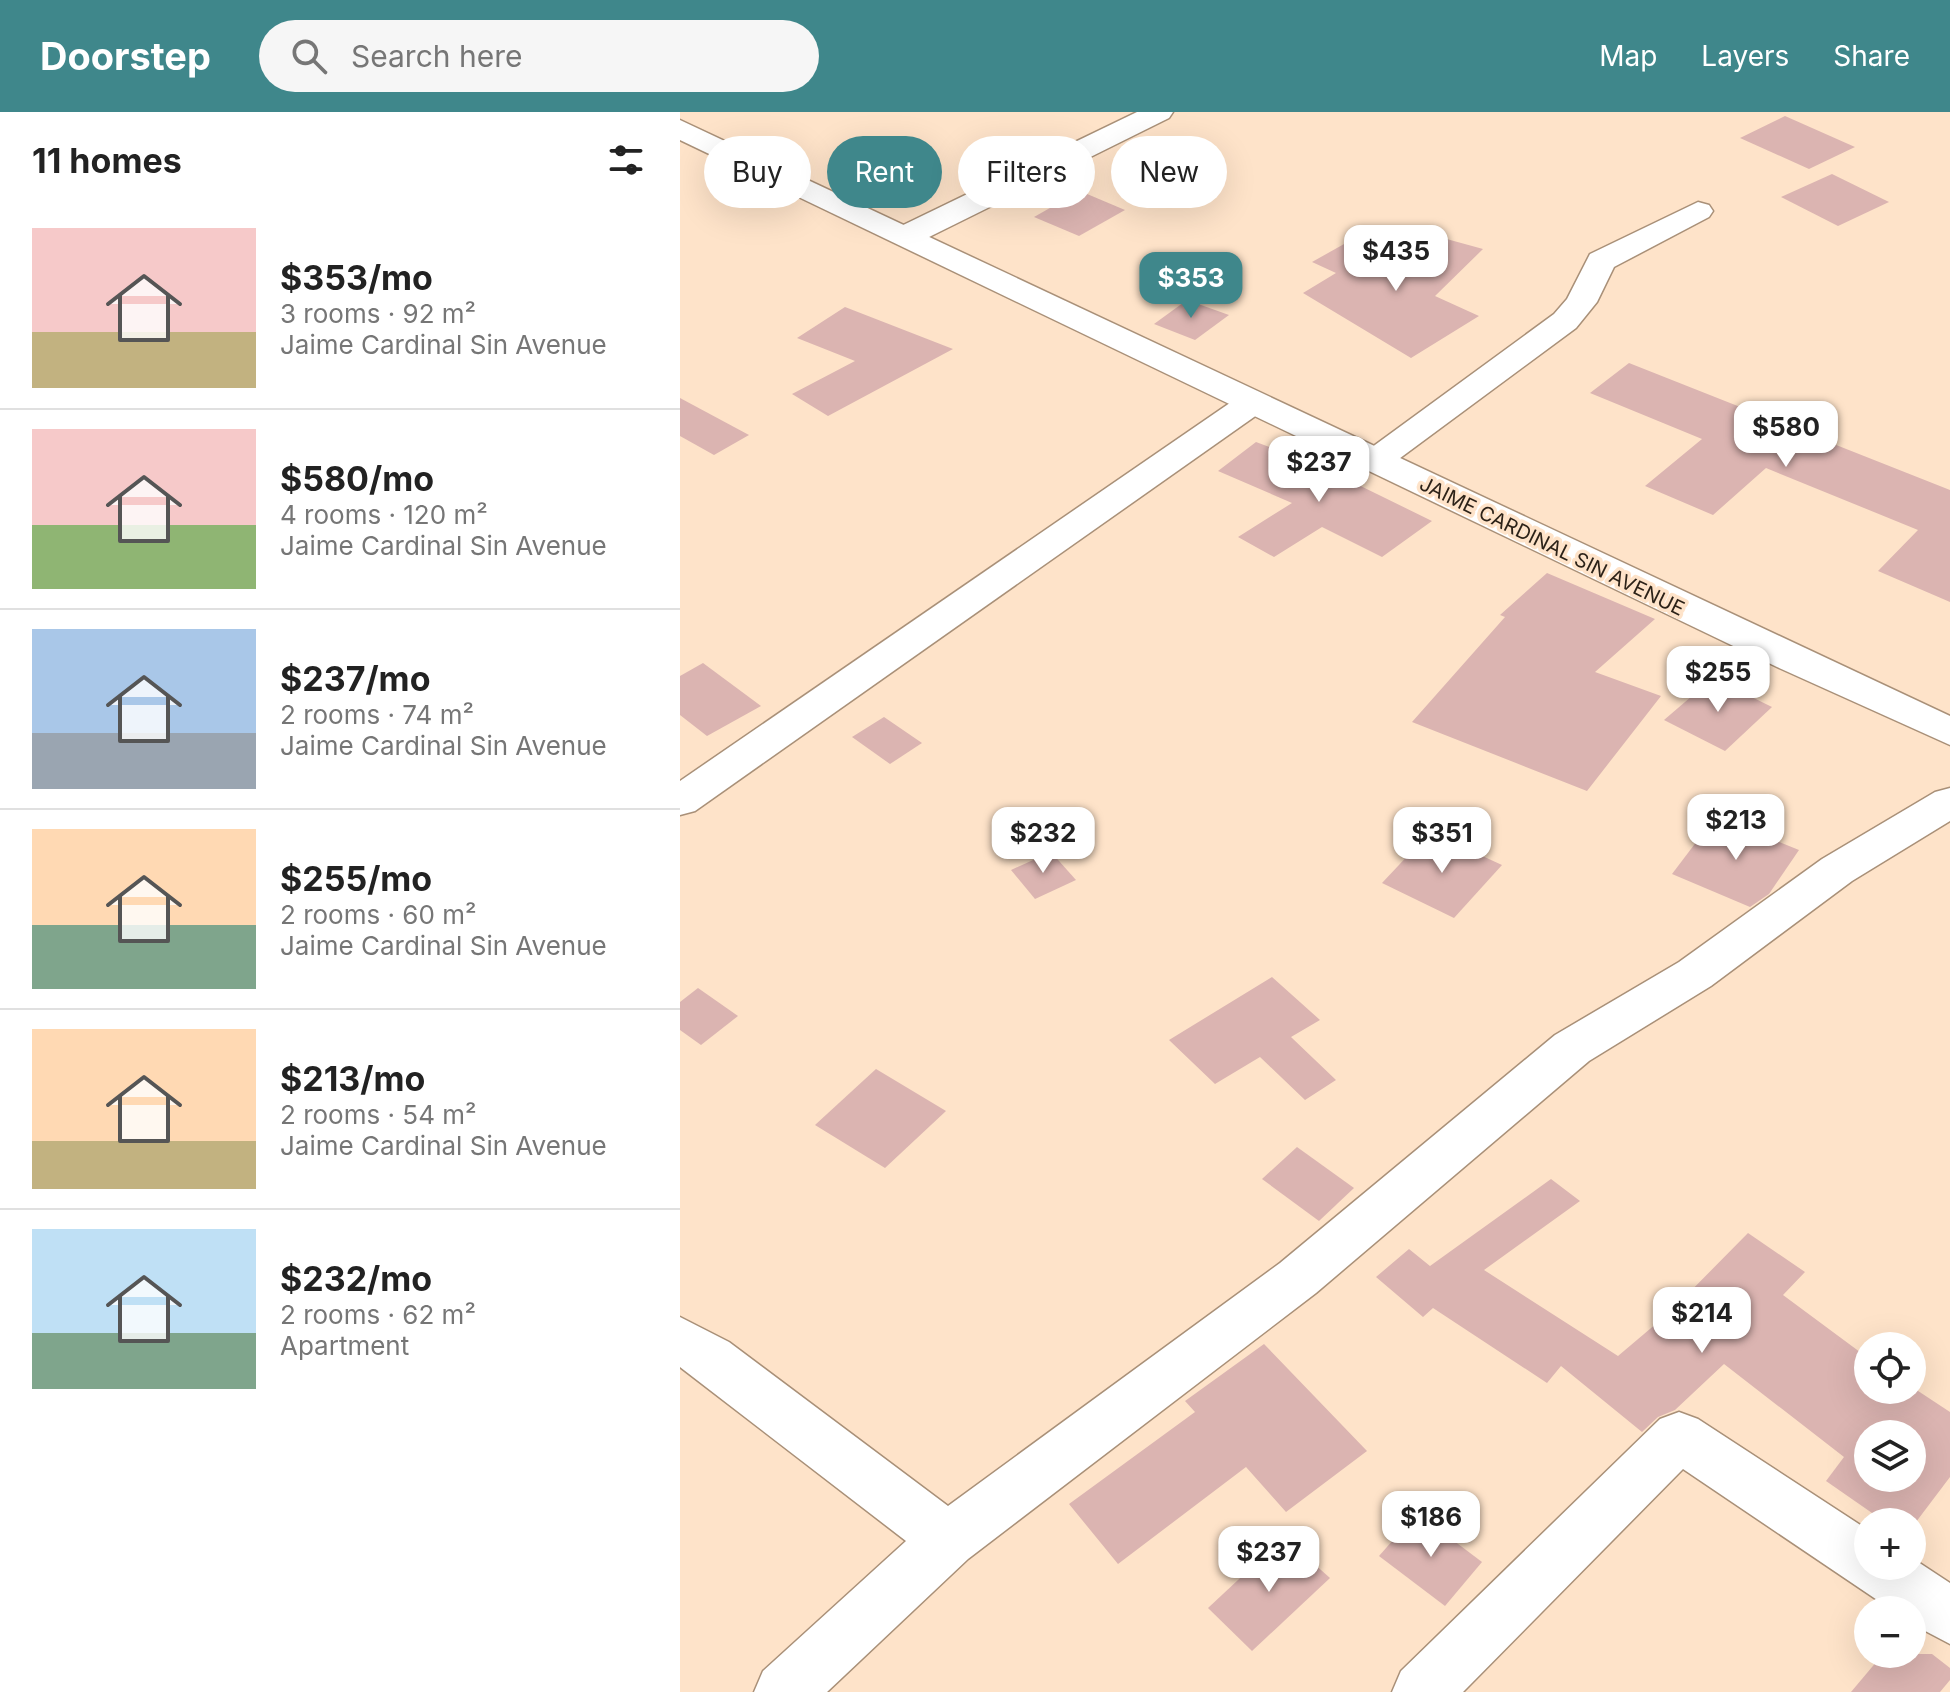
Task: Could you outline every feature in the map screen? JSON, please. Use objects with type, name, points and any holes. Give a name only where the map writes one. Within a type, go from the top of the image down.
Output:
[{"type":"street","points":[[908,235],[1159,112]]},
{"type":"street","name":"JAIME CARDINAL SIN AVENUE","points":[[680,129],[908,235],[1683,610],[1950,732]]},
{"type":"street","points":[[1376,460],[1565,321],[1581,302],[1601,261],[1698,211]]},
{"type":"street","points":[[680,801],[1252,403]]},
{"type":"street","points":[[784,1692],[948,1540],[1298,1278],[1572,1048],[1695,974],[1837,870],[1950,802]]},
{"type":"street","points":[[680,1340],[710,1358],[948,1540]]},
{"type":"street","points":[[1422,1692],[1679,1436],[1854,1553]]},
{"type":"street","points":[[1896,1580],[1950,1616]]},
{"type":"building","points":[[1785,116],[1855,147],[1809,169],[1740,138]]},
{"type":"building","points":[[1832,174],[1889,202],[1838,226],[1781,197]]},
{"type":"building","points":[[1095,197],[1111,204],[1111,208],[1125,210],[1079,236],[1034,217],[1050,208],[1095,208]]},
{"type":"building","points":[[1443,238],[1483,249],[1435,296],[1479,316],[1411,358],[1303,293],[1336,273],[1312,262],[1353,239],[1413,266]]},
{"type":"building","points":[[1187,300],[1229,315],[1195,340],[1154,324]]},
{"type":"building","points":[[845,307],[953,349],[828,416],[792,394],[855,361],[797,338]]},
{"type":"building","points":[[1629,363],[1950,490],[1950,602],[1878,571],[1918,530],[1766,468],[1713,515],[1645,486],[1702,439],[1590,393]]},
{"type":"building","points":[[680,398],[749,435],[714,455],[680,436]]},
{"type":"building","points":[[1256,442],[1272,448],[1277,445],[1432,521],[1382,557],[1322,527],[1274,557],[1238,537],[1292,503],[1218,471]]},
{"type":"building","points":[[1547,573],[1655,619],[1595,672],[1661,696],[1587,791],[1412,722],[1505,617],[1500,615]]},
{"type":"building","points":[[703,663],[761,706],[707,736],[680,715],[680,676]]},
{"type":"building","points":[[1713,678],[1772,707],[1725,751],[1664,720]]},
{"type":"building","points":[[884,717],[922,743],[890,764],[852,737]]},
{"type":"building","points":[[1716,816],[1799,850],[1769,894],[1750,907],[1672,874]]},
{"type":"building","points":[[1430,832],[1502,865],[1454,918],[1382,883]]},
{"type":"building","points":[[1051,852],[1076,880],[1035,899],[1011,870]]},
{"type":"building","points":[[1272,977],[1320,1020],[1291,1037],[1336,1080],[1305,1100],[1260,1057],[1215,1084],[1169,1040]]},
{"type":"building","points":[[698,988],[738,1016],[701,1045],[680,1030],[680,1002]]},
{"type":"building","points":[[876,1069],[946,1111],[885,1168],[815,1125]]},
{"type":"building","points":[[1297,1147],[1354,1188],[1319,1221],[1262,1179]]},
{"type":"building","points":[[1551,1179],[1580,1201],[1484,1270],[1618,1356],[1670,1312],[1748,1233],[1805,1272],[1783,1295],[1854,1348],[1854,1404],[1926,1404],[1926,1396],[1950,1412],[1950,1477],[1926,1509],[1865,1508],[1826,1481],[1844,1457],[1724,1364],[1675,1410],[1658,1417],[1642,1432],[1561,1366],[1547,1383],[1433,1308],[1423,1317],[1376,1277],[1409,1249],[1430,1266]]},
{"type":"building","points":[[1264,1344],[1367,1451],[1286,1512],[1246,1467],[1118,1564],[1069,1504],[1195,1412],[1185,1401]]},
{"type":"building","points":[[1417,1513],[1482,1562],[1445,1606],[1379,1556]]},
{"type":"building","points":[[1284,1537],[1330,1578],[1252,1651],[1208,1608]]},
{"type":"building","points":[[1926,1654],[1932,1654],[1950,1668],[1950,1680],[1940,1692],[1851,1692],[1871,1668],[1926,1668]]}]
